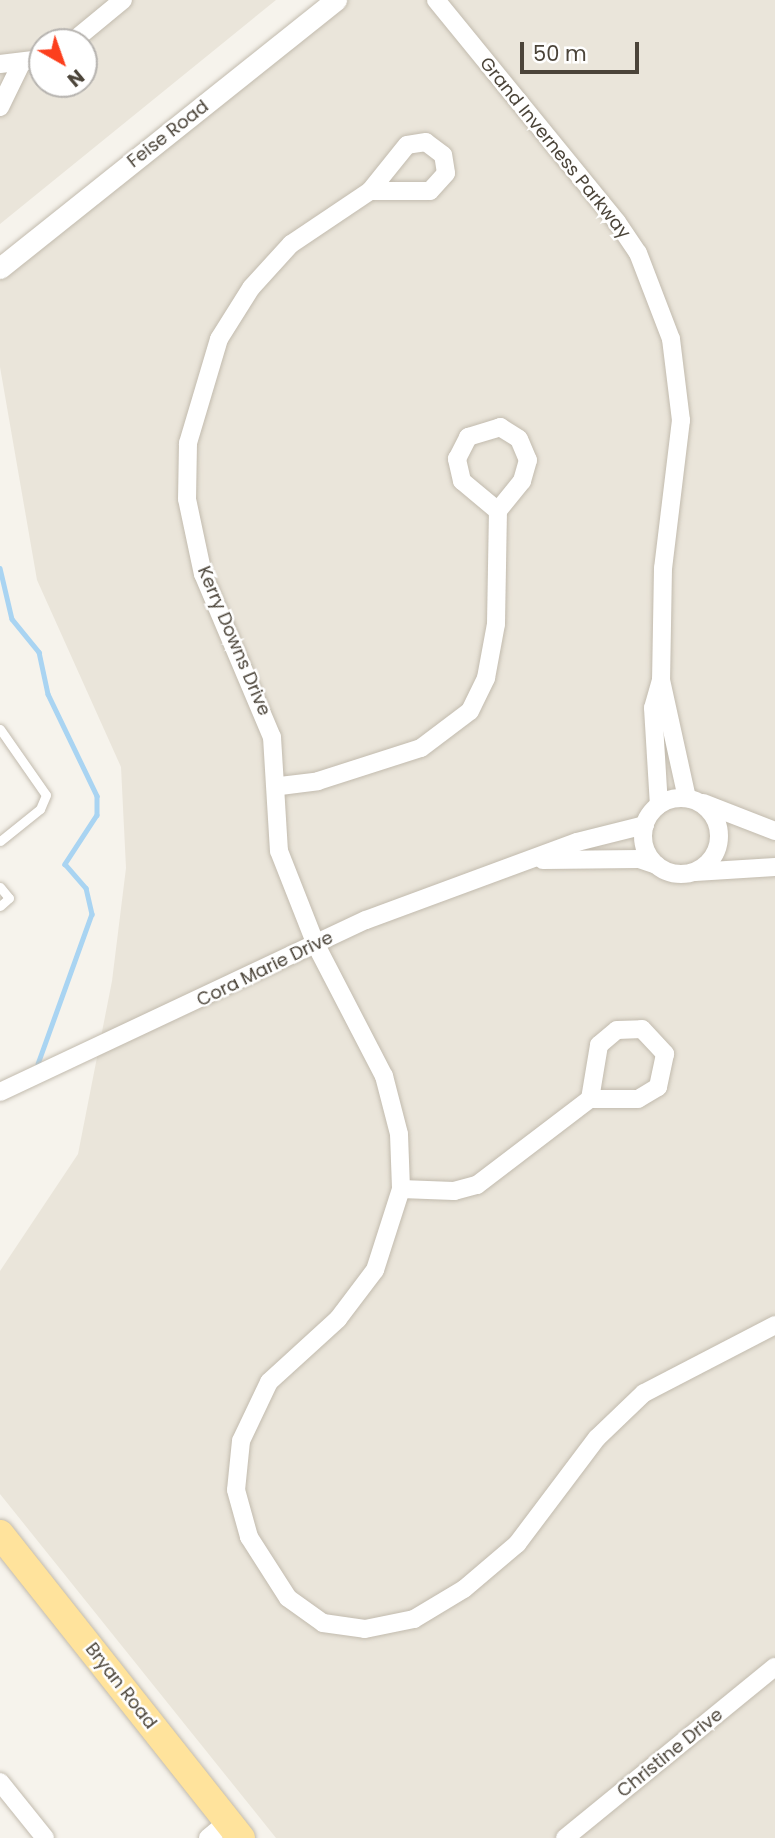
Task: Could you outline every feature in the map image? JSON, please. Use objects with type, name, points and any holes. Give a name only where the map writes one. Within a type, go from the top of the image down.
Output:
[{"type":"main road","name":"Bryan Road","points":[[0,1534],[226,1832]]},
{"type":"street","points":[[89,28],[123,0]]},
{"type":"street","name":"Feise Road","points":[[0,268],[336,0]]},
{"type":"street","name":"Grand Inverness Parkway","points":[[436,0],[617,222],[638,253],[671,338],[681,420],[663,568],[661,680],[653,708],[659,805]]},
{"type":"street","points":[[0,64],[28,62]]},
{"type":"street","points":[[0,107],[21,64]]},
{"type":"street","name":"Kerry Downs Drive","points":[[370,191],[291,244],[251,288],[219,339],[188,443],[187,499],[203,574],[261,698],[280,786],[279,850],[316,945],[384,1076],[399,1134],[401,1189],[375,1270],[338,1319],[269,1382],[241,1441],[236,1490],[249,1537],[271,1578],[323,1623],[387,1628],[448,1599],[517,1544],[597,1438],[644,1393],[775,1325]]},
{"type":"street","points":[[280,786],[318,781],[421,748],[470,711],[486,678],[496,624],[498,511],[522,481],[528,460],[511,431],[488,427],[461,446],[458,470],[469,489],[498,511]]},
{"type":"street","name":"Grand Inverness Parkway","points":[[661,680],[691,799]]},
{"type":"street","points":[[691,799],[713,814],[719,836],[713,858],[695,872]]},
{"type":"street","points":[[775,831],[691,799],[659,805],[645,825],[646,850],[656,865],[674,874],[775,867]]},
{"type":"street","name":"Cora Marie Drive","points":[[0,1092],[316,945],[448,887],[645,825]]},
{"type":"street","name":"Cora Marie Drive","points":[[536,860],[639,859],[656,865]]},
{"type":"street","points":[[401,1189],[454,1191],[477,1185],[590,1099],[649,1094],[664,1077],[661,1044],[642,1029],[607,1036],[594,1057],[590,1099]]},
{"type":"street","name":"Christine Drive","points":[[565,1838],[775,1667]]},
{"type":"street","points":[[0,1782],[45,1838]]},
{"type":"lane","points":[[0,729],[46,795],[40,809],[0,841]]},
{"type":"lane","points":[[0,887],[9,898],[0,906]]},
{"type":"shaded area","points":[[0,0],[276,0],[0,224]]},
{"type":"shaded area","points":[[336,0],[775,0],[775,1838],[276,1838],[0,1494],[0,1271],[78,1154],[112,981],[126,868],[121,767],[37,580],[0,367],[0,268]]},
{"type":"waterway","points":[[0,568],[12,619],[39,652],[48,694],[97,796],[97,815],[65,864],[86,888],[92,914],[38,1064]]}]
